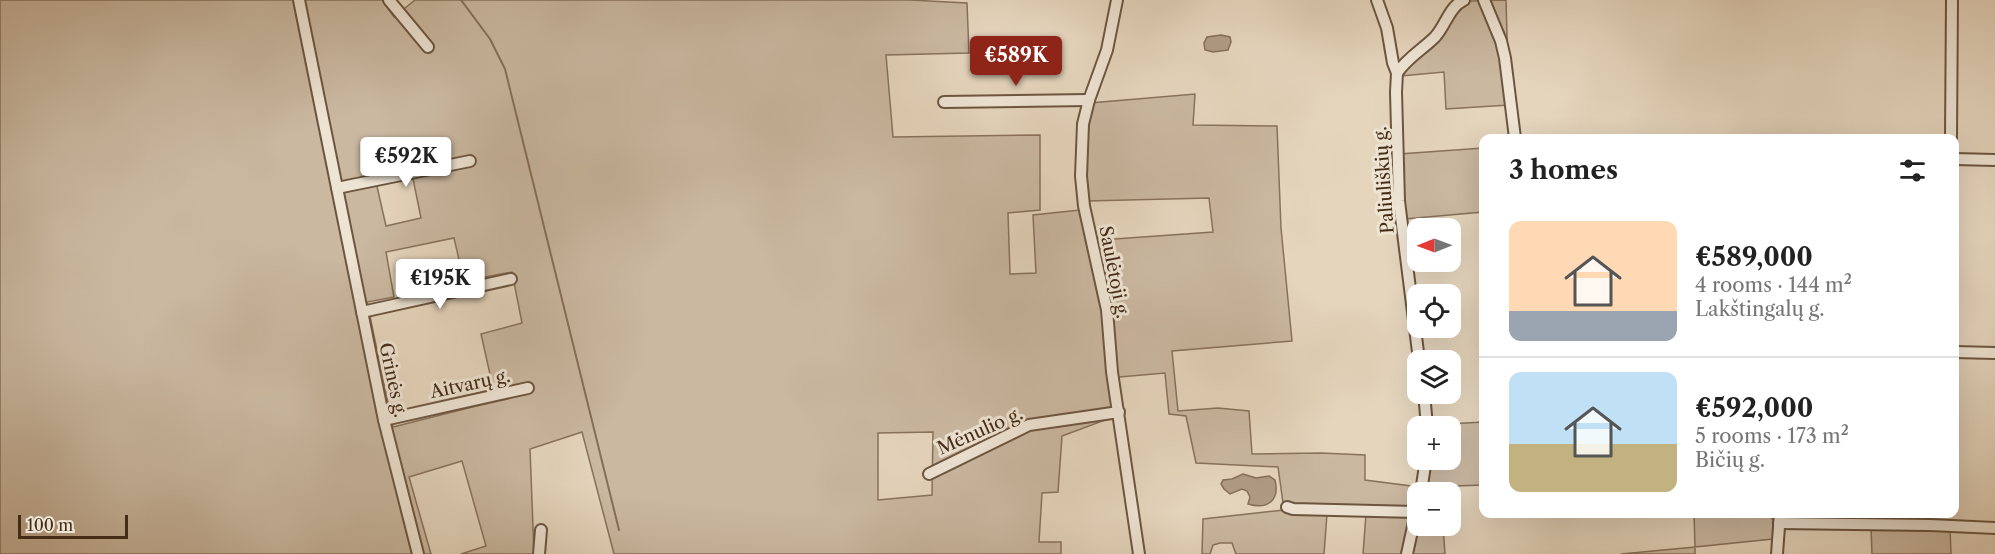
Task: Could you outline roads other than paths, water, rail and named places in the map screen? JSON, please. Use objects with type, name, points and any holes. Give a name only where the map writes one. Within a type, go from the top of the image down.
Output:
[{"type":"street","name":"Grinės g.","points":[[299,0],[384,420],[418,554]]},
{"type":"street","points":[[389,0],[428,47]]},
{"type":"street","name":"Saulėtoji g.","points":[[1118,0],[1107,50],[1089,100],[1081,141],[1081,176],[1084,206],[1107,310],[1112,372],[1139,554]]},
{"type":"street","name":"Paliuliškių g.","points":[[1377,0],[1387,28],[1397,73],[1399,201],[1418,350]]},
{"type":"street","points":[[1484,0],[1505,58],[1514,134]]},
{"type":"street","points":[[1952,0],[1952,134]]},
{"type":"street","points":[[1397,73],[1435,36],[1459,1]]},
{"type":"street","points":[[944,102],[1089,100]]},
{"type":"street","points":[[1959,159],[1995,160]]},
{"type":"street","points":[[337,188],[470,161]]},
{"type":"street","points":[[362,312],[511,279]]},
{"type":"street","points":[[1959,352],[1995,353]]},
{"type":"street","name":"Aitvarų g.","points":[[384,420],[528,388]]},
{"type":"street","name":"Mėnulio g.","points":[[929,474],[1029,425],[1119,412]]},
{"type":"street","points":[[1287,507],[1293,509],[1407,510]]},
{"type":"street","points":[[1777,554],[1780,518],[1995,528]]},
{"type":"street","points":[[539,554],[541,530]]},
{"type":"street","points":[[1407,554],[1411,536]]},
{"type":"waterway","points":[[461,0],[490,39],[505,69],[619,530]]}]
